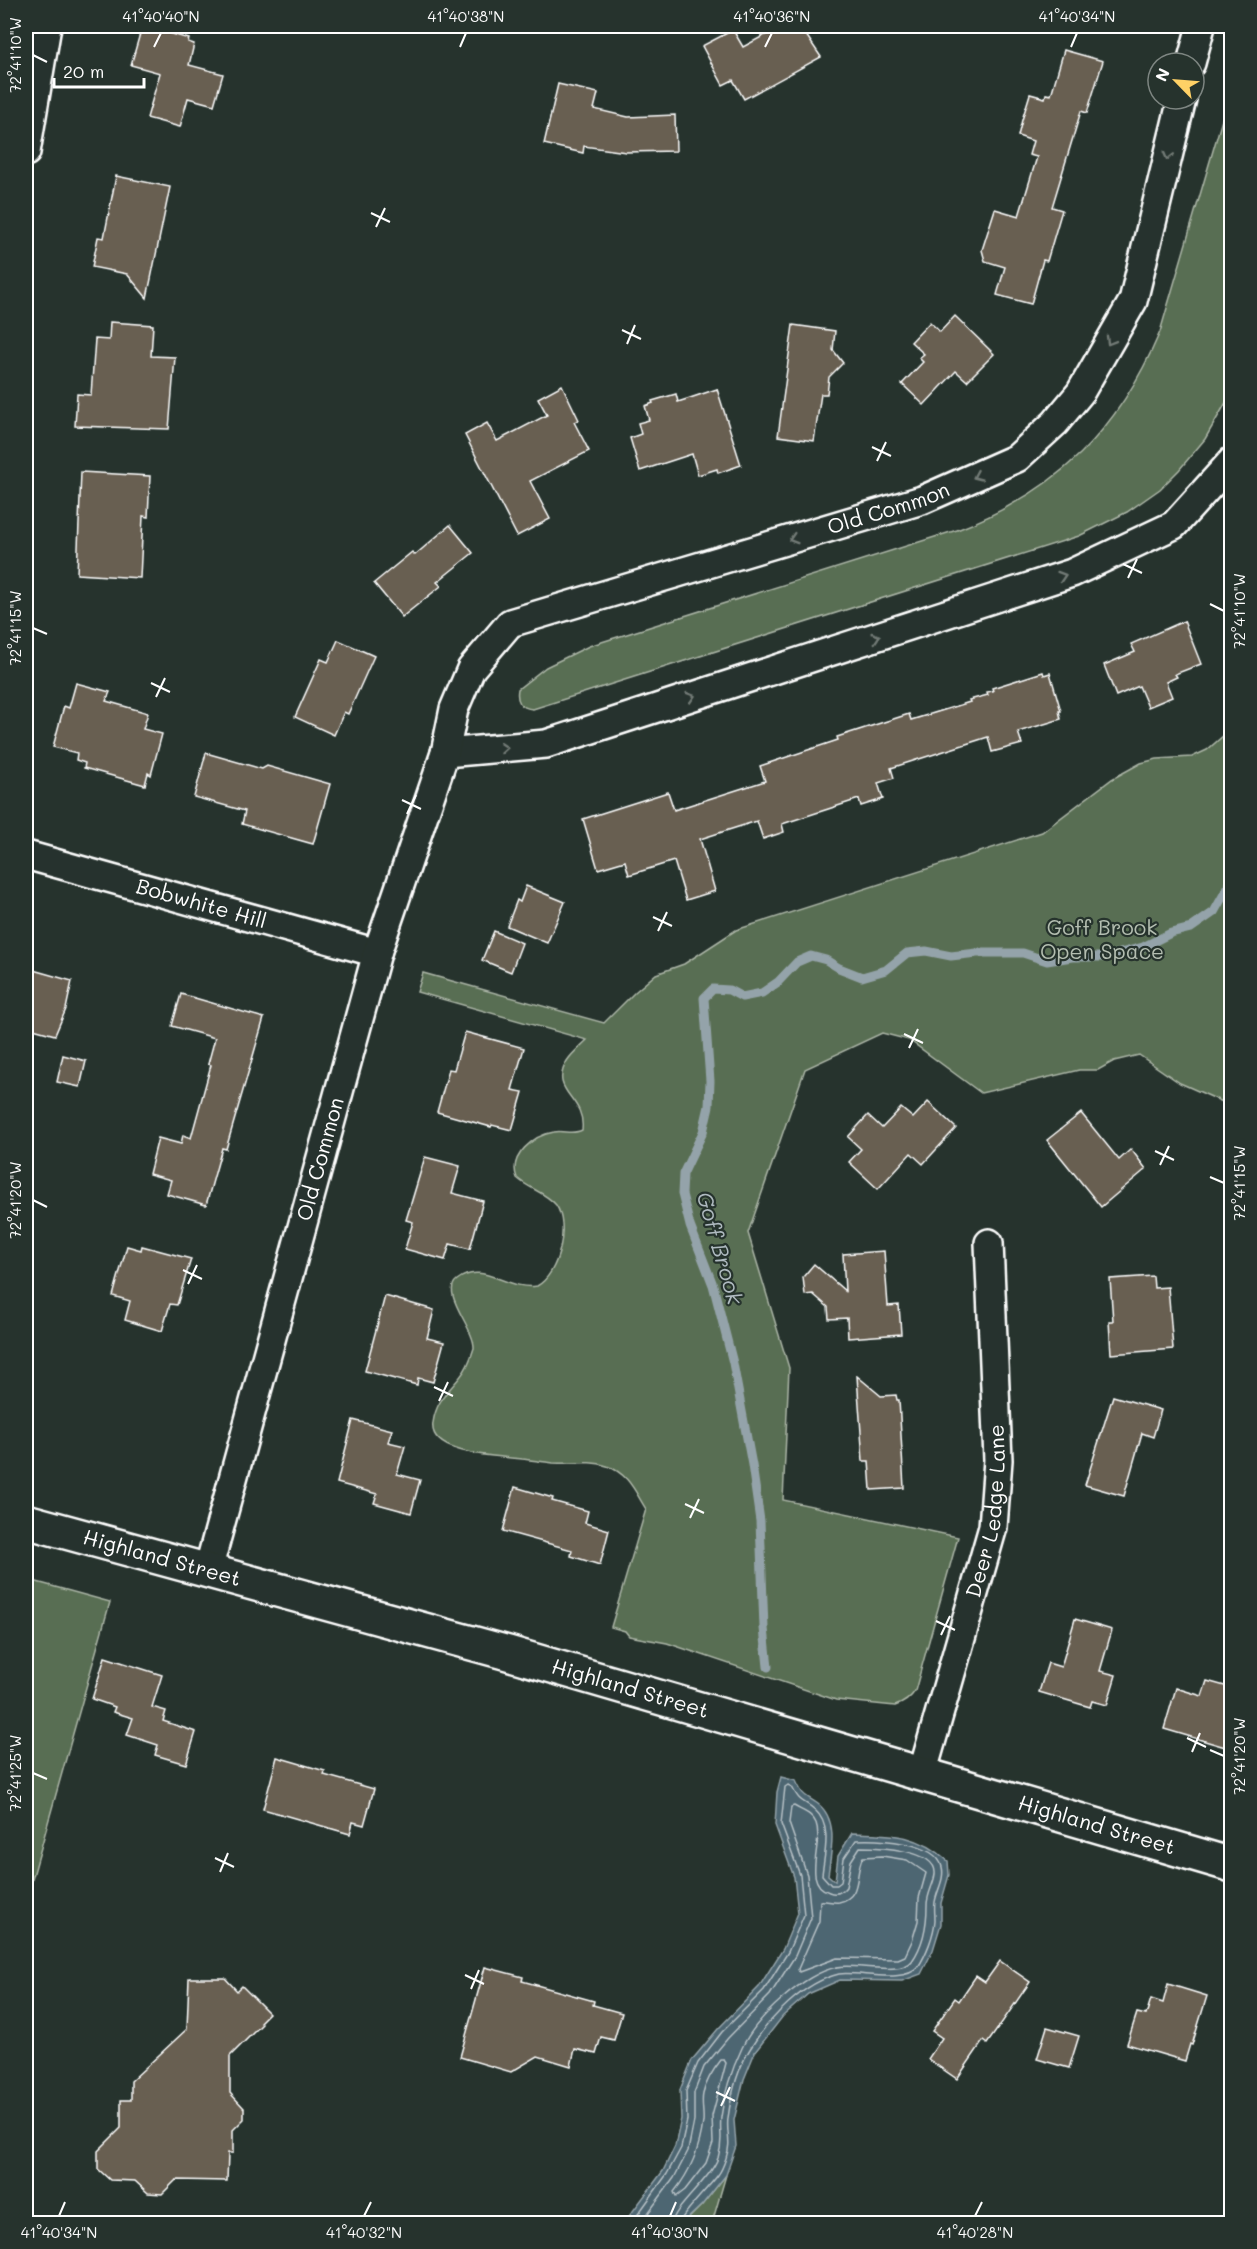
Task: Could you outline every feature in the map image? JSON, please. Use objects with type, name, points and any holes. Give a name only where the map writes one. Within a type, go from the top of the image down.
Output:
[{"type":"main road","name":"Highland Street","points":[[26,1521],[519,1656],[1232,1865]]},
{"type":"street","points":[[26,152],[47,26]]},
{"type":"street","points":[[1194,51],[1201,26]]},
{"type":"street","name":"Old Common","points":[[208,1570],[377,953],[446,753],[454,709],[471,669],[510,622],[922,500],[1017,458],[1055,423],[1080,393],[1133,301],[1179,111]]},
{"type":"street","points":[[446,753],[546,744],[1071,573],[1174,525],[1232,461]]},
{"type":"street","name":"Bobwhite Hill","points":[[26,855],[377,953]]},
{"type":"street","name":"Deer Ledge Lane","points":[[922,1774],[993,1527],[998,1460],[989,1243]]},
{"type":"green space","points":[[1231,89],[1231,394],[1205,439],[1160,489],[1127,512],[1079,536],[533,709],[520,703],[518,689],[546,667],[589,646],[957,530],[1025,497],[1081,454],[1125,399],[1160,332]]},
{"type":"green space","name":"Goff Brook Open Space","points":[[1231,729],[1231,1109],[1225,1103],[1180,1083],[1139,1055],[1114,1061],[1098,1070],[1079,1070],[981,1093],[909,1040],[882,1033],[805,1069],[748,1233],[789,1368],[783,1500],[958,1537],[913,1694],[895,1706],[836,1700],[667,1643],[629,1636],[625,1631],[611,1627],[646,1509],[626,1479],[615,1469],[601,1464],[553,1463],[483,1455],[453,1448],[442,1442],[435,1434],[433,1423],[440,1403],[465,1370],[474,1348],[473,1340],[455,1302],[453,1286],[457,1280],[476,1273],[515,1284],[537,1286],[545,1280],[556,1260],[562,1236],[560,1214],[552,1201],[517,1178],[516,1162],[525,1148],[539,1137],[554,1132],[582,1130],[579,1109],[564,1088],[562,1072],[569,1058],[587,1040],[417,992],[423,973],[604,1023],[656,974],[684,964],[736,930],[1042,832],[1112,779],[1141,763],[1157,759],[1192,757],[1207,750]]},
{"type":"green space","points":[[26,1579],[110,1602],[26,1901]]},
{"type":"green space","points":[[726,2175],[712,2223],[683,2224],[702,2205]]},
{"type":"water","points":[[781,1777],[796,1781],[803,1793],[825,1811],[832,1837],[828,1875],[835,1881],[838,1856],[852,1833],[891,1835],[914,1840],[926,1845],[948,1861],[949,1875],[941,1903],[941,1924],[933,1950],[921,1974],[902,1981],[840,1980],[808,1994],[783,2016],[755,2052],[744,2079],[734,2120],[736,2146],[726,2175],[702,2205],[683,2223],[624,2223],[663,2171],[675,2146],[681,2119],[680,2090],[692,2060],[718,2029],[759,1987],[783,1949],[798,1913],[794,1877],[775,1825],[777,1792]]},
{"type":"building","points":[[782,26],[800,26],[821,57],[744,99],[733,80],[723,85],[702,46],[733,30],[743,47]]},
{"type":"building","points":[[149,27],[189,39],[188,42],[194,44],[189,65],[223,74],[214,105],[188,98],[180,127],[147,118],[160,73],[131,65],[141,30],[148,31]]},
{"type":"building","points":[[1064,50],[1103,61],[1087,113],[1081,111],[1052,207],[1062,210],[1047,261],[1043,260],[1031,304],[997,295],[1005,267],[985,261],[982,250],[995,209],[1019,216],[1037,157],[1029,155],[1033,141],[1018,136],[1022,120],[1030,94],[1045,98],[1046,94],[1051,95]]},
{"type":"building","points":[[558,84],[598,93],[594,109],[628,117],[675,115],[676,151],[626,152],[584,146],[583,153],[544,144]]},
{"type":"building","points":[[116,176],[170,187],[147,298],[127,274],[92,267],[98,237],[104,238]]},
{"type":"building","points":[[955,316],[994,354],[967,381],[956,371],[924,405],[902,384],[923,362],[919,358],[924,354],[911,342],[930,322],[940,332]]},
{"type":"building","points":[[110,322],[153,325],[151,356],[175,357],[169,429],[75,426],[77,394],[91,395],[95,339],[109,340]]},
{"type":"building","points":[[793,325],[835,331],[833,350],[843,363],[829,377],[827,394],[821,394],[814,441],[778,436]]},
{"type":"building","points":[[562,385],[579,420],[574,422],[589,451],[530,481],[550,519],[517,536],[465,435],[487,423],[497,441],[547,415],[538,398]]},
{"type":"building","points":[[717,389],[741,465],[718,473],[717,469],[698,475],[692,454],[640,471],[630,438],[641,434],[638,423],[649,420],[645,406],[653,403],[652,401],[676,394],[678,402]]},
{"type":"building","points":[[81,472],[150,476],[148,517],[143,516],[140,578],[77,574]]},
{"type":"building","points":[[450,525],[473,553],[437,582],[441,586],[402,617],[374,583],[412,552],[415,555]]},
{"type":"building","points":[[1184,621],[1201,664],[1175,674],[1177,677],[1166,682],[1172,697],[1148,707],[1139,686],[1116,696],[1104,665],[1135,652],[1131,644]]},
{"type":"building","points":[[338,640],[374,656],[348,714],[344,712],[334,735],[295,717],[321,659],[328,662]]},
{"type":"building","points":[[1043,672],[1044,675],[1050,673],[1061,711],[1059,711],[1061,719],[1018,732],[1022,744],[992,752],[988,737],[891,768],[894,778],[878,783],[883,799],[861,806],[859,799],[782,824],[784,832],[763,839],[757,821],[700,839],[715,891],[686,900],[674,861],[629,875],[625,861],[598,869],[583,819],[668,792],[674,810],[765,781],[760,766],[838,740],[837,737],[909,714],[911,720],[970,702],[969,700],[988,695],[987,692],[993,691],[992,688]]},
{"type":"building","points":[[76,683],[110,692],[106,701],[148,713],[143,729],[162,734],[151,775],[148,773],[145,785],[84,768],[85,763],[76,760],[77,753],[53,747],[64,706],[69,708]]},
{"type":"building","points":[[206,753],[262,769],[267,766],[330,784],[313,844],[242,824],[245,811],[194,797]]},
{"type":"building","points":[[526,886],[565,902],[547,943],[507,926],[517,900],[520,902]]},
{"type":"building","points":[[494,931],[522,943],[511,972],[482,960]]},
{"type":"building","points":[[26,968],[72,981],[66,1009],[55,1035],[26,1027]]},
{"type":"building","points":[[181,994],[264,1018],[226,1149],[222,1148],[206,1205],[167,1194],[171,1180],[149,1174],[158,1138],[181,1144],[183,1135],[191,1138],[211,1065],[208,1064],[215,1038],[172,1026]]},
{"type":"building","points":[[465,1032],[524,1048],[512,1090],[523,1092],[512,1130],[492,1125],[491,1127],[437,1112],[449,1069],[454,1070]]},
{"type":"building","points":[[63,1055],[86,1061],[80,1087],[57,1082]]},
{"type":"building","points":[[928,1102],[956,1128],[923,1164],[911,1153],[878,1189],[849,1162],[861,1149],[848,1137],[868,1115],[882,1128],[901,1108],[913,1118]]},
{"type":"building","points":[[1081,1113],[1119,1160],[1131,1149],[1146,1169],[1101,1207],[1047,1140]]},
{"type":"building","points":[[425,1157],[460,1166],[452,1193],[483,1201],[470,1249],[450,1244],[445,1260],[405,1249],[413,1222],[406,1220]]},
{"type":"building","points":[[127,1246],[141,1250],[142,1246],[191,1259],[177,1305],[170,1304],[162,1331],[125,1320],[130,1301],[113,1296]]},
{"type":"building","points":[[884,1251],[888,1306],[899,1305],[901,1334],[848,1338],[847,1318],[829,1319],[828,1307],[813,1294],[805,1295],[803,1277],[814,1264],[845,1291],[843,1254]]},
{"type":"building","points":[[1153,1276],[1154,1288],[1168,1287],[1173,1349],[1111,1354],[1109,1321],[1113,1321],[1110,1279]]},
{"type":"building","points":[[385,1296],[434,1310],[427,1338],[444,1342],[433,1382],[418,1378],[417,1385],[365,1371]]},
{"type":"building","points":[[857,1376],[881,1396],[896,1395],[899,1400],[904,1488],[871,1490],[869,1461],[863,1461]]},
{"type":"building","points":[[1113,1396],[1161,1410],[1153,1437],[1142,1433],[1124,1496],[1085,1485]]},
{"type":"building","points":[[353,1420],[392,1430],[388,1442],[405,1446],[397,1474],[420,1480],[411,1513],[374,1503],[377,1494],[337,1483]]},
{"type":"building","points":[[515,1487],[588,1511],[585,1523],[609,1530],[600,1565],[571,1556],[572,1550],[503,1531]]},
{"type":"building","points":[[1075,1619],[1112,1630],[1100,1671],[1116,1675],[1107,1705],[1092,1701],[1090,1707],[1039,1692],[1048,1663],[1061,1667]]},
{"type":"building","points":[[105,1657],[162,1675],[152,1707],[166,1711],[163,1721],[196,1732],[186,1764],[155,1755],[158,1745],[127,1735],[133,1718],[113,1712],[115,1707],[92,1699]]},
{"type":"building","points":[[1207,1681],[1232,1688],[1232,1749],[1164,1729],[1176,1688],[1202,1696]]},
{"type":"building","points":[[277,1757],[325,1771],[324,1775],[374,1789],[364,1825],[353,1822],[350,1834],[263,1809]]},
{"type":"building","points":[[1000,1961],[1030,1982],[987,2044],[983,2041],[957,2079],[928,2059],[942,2038],[932,2031],[955,1998],[959,2001],[976,1976],[985,1982]]},
{"type":"building","points":[[485,1967],[523,1977],[522,1981],[594,2001],[593,2005],[622,2013],[614,2040],[601,2037],[596,2054],[575,2049],[571,2066],[538,2056],[511,2072],[460,2057]]},
{"type":"building","points":[[189,1978],[225,1978],[237,1991],[242,1986],[269,2013],[260,2022],[262,2024],[230,2056],[230,2093],[244,2108],[244,2119],[233,2130],[233,2153],[228,2153],[227,2181],[176,2180],[162,2194],[148,2193],[135,2181],[110,2180],[98,2169],[98,2151],[121,2128],[121,2100],[131,2100],[131,2081],[187,2029]]},
{"type":"building","points":[[1168,1984],[1207,1996],[1185,2061],[1127,2044],[1137,2013],[1146,2015],[1151,1999],[1163,2003]]},
{"type":"building","points":[[1047,2027],[1079,2036],[1069,2068],[1037,2059]]},
{"type":"waterway","name":"Goff Brook","points":[[768,1667],[764,1628],[760,1521],[752,1465],[733,1363],[713,1285],[690,1226],[682,1194],[683,1174],[703,1132],[709,1106],[710,1081],[704,998],[713,989],[729,990],[742,997],[762,993],[778,982],[797,962],[811,956],[826,960],[862,977],[886,970],[907,953],[926,951],[951,956],[977,953],[1023,953],[1047,961],[1072,957],[1105,957],[1143,947],[1171,933],[1191,928],[1214,912],[1232,880]]}]
